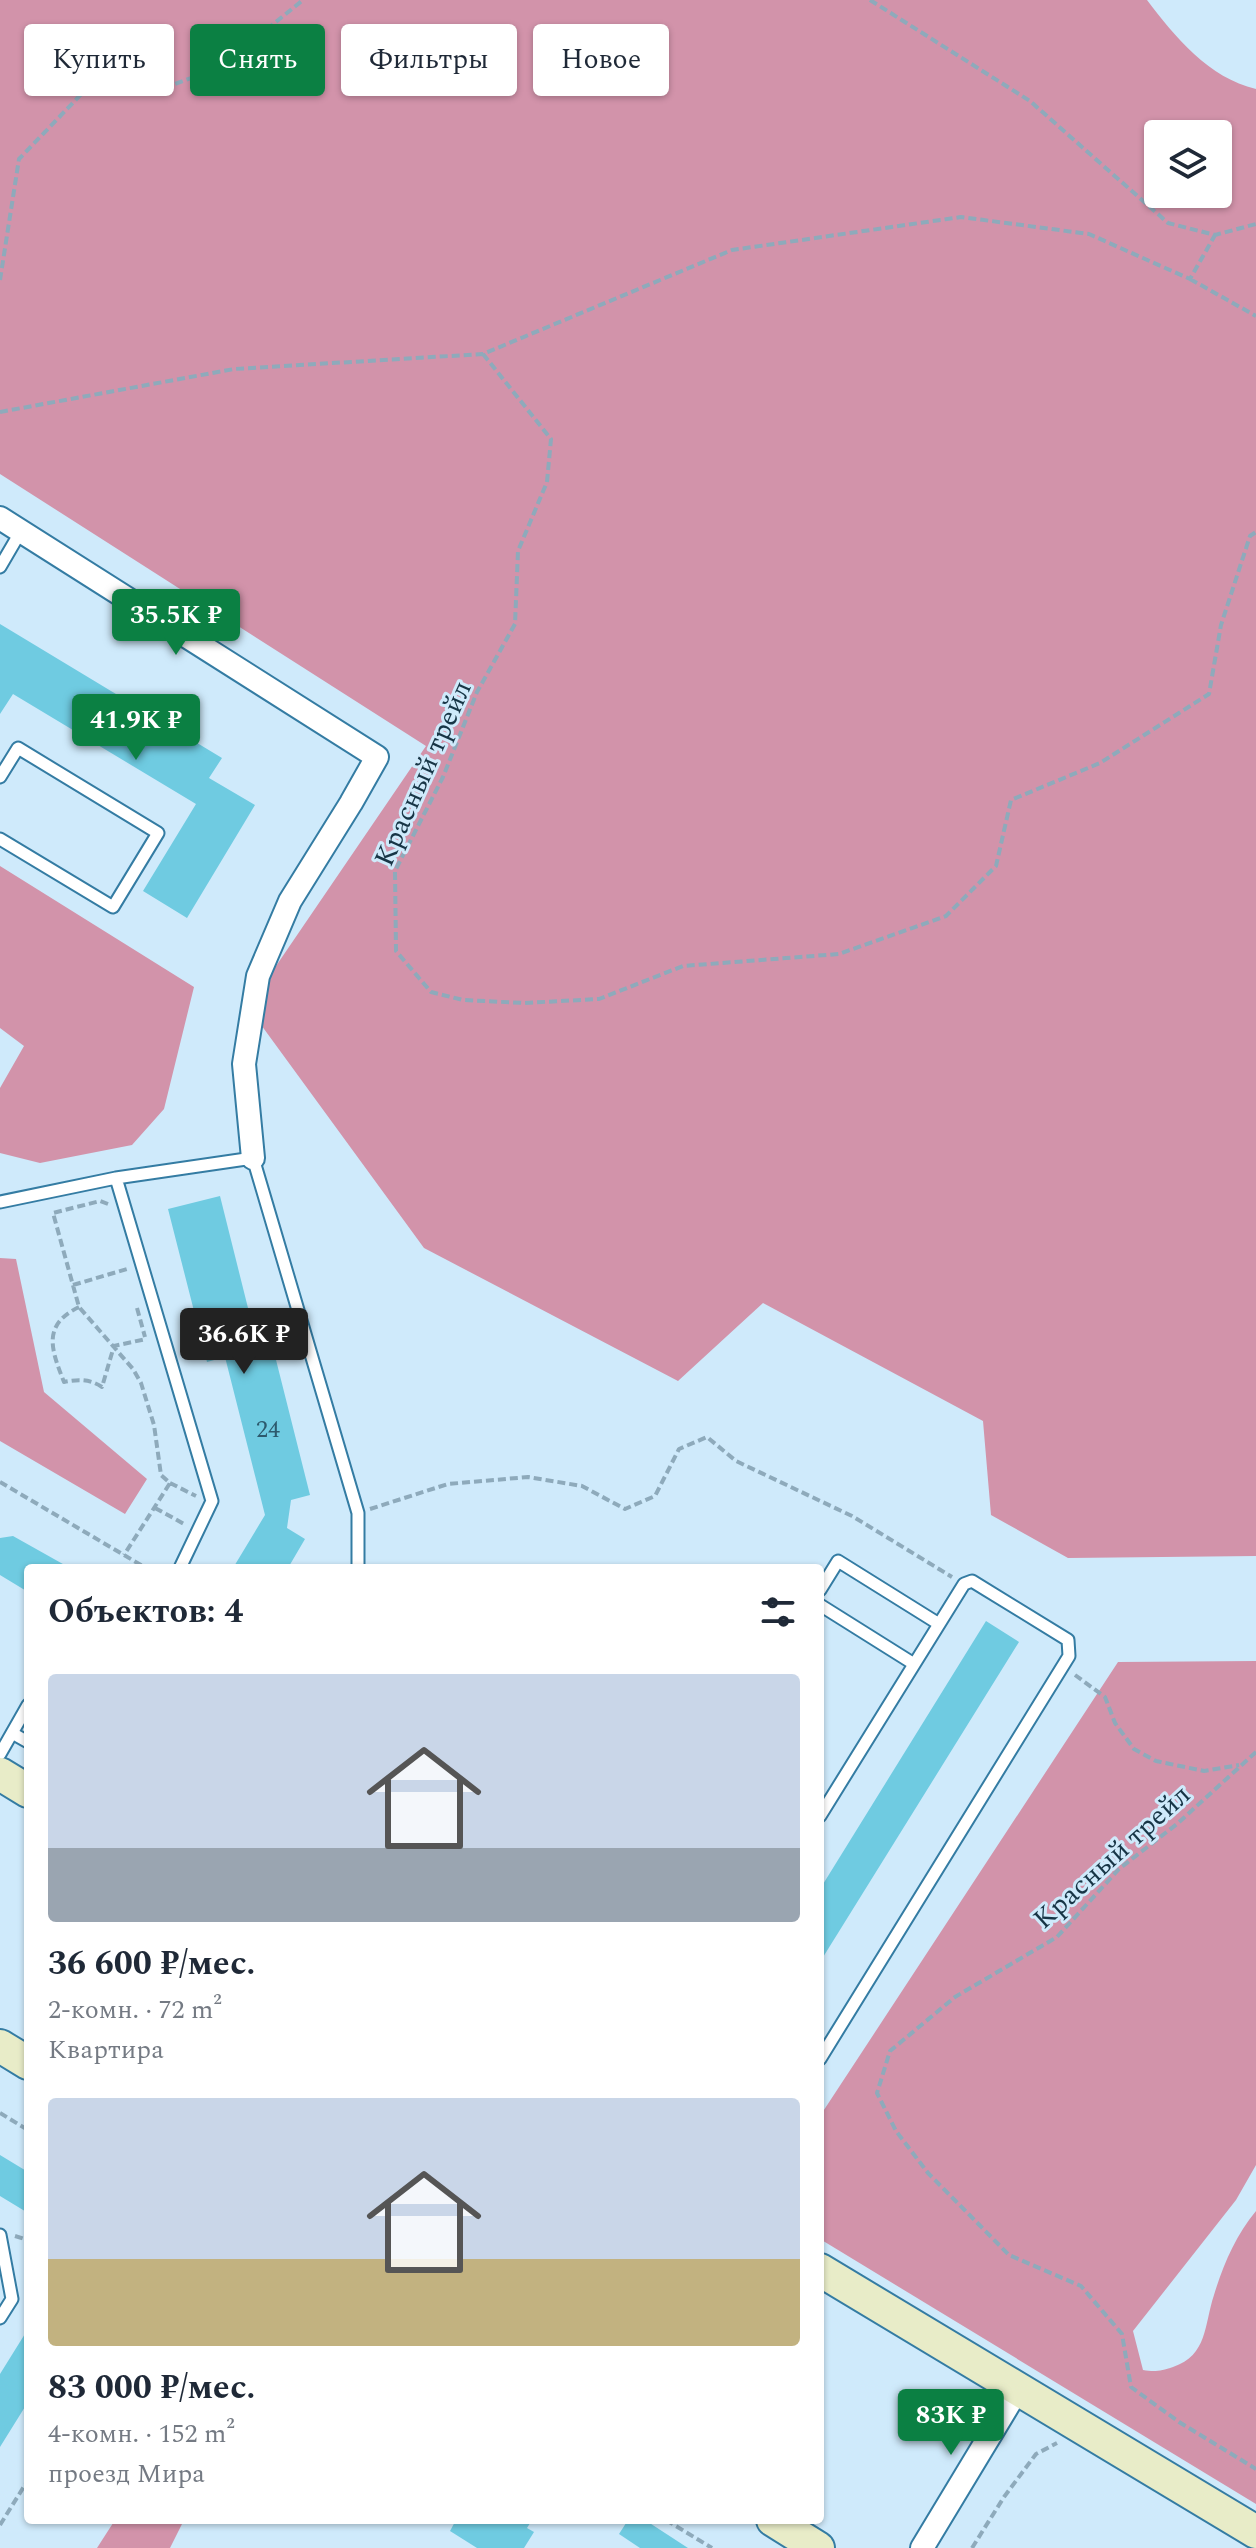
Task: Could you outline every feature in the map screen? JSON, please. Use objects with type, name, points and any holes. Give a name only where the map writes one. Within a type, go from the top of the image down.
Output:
[{"type":"main road","points":[[0,1774],[24,1789]]},
{"type":"main road","points":[[0,2046],[24,2061]]},
{"type":"main road","points":[[824,2272],[1256,2532]]},
{"type":"main road","points":[[779,2524],[818,2548]]},
{"type":"street","points":[[0,518],[377,757],[290,901],[258,976],[244,1064],[253,1158]]},
{"type":"street","points":[[922,2548],[1018,2389]]},
{"type":"lane","points":[[0,567],[21,531]]},
{"type":"lane","points":[[0,777],[18,748],[158,833],[113,907],[0,839]]},
{"type":"lane","points":[[0,1202],[116,1178],[253,1158],[358,1513],[358,1564]]},
{"type":"lane","points":[[116,1178],[212,1501],[182,1564]]},
{"type":"lane","points":[[824,1584],[838,1561],[939,1624]]},
{"type":"lane","points":[[824,1810],[964,1584],[972,1581],[1068,1640],[1070,1650],[1062,1666],[824,2053]]},
{"type":"lane","points":[[824,1608],[914,1664]]},
{"type":"lane","points":[[0,1754],[24,1712]]},
{"type":"lane","points":[[12,1733],[24,1740]]},
{"type":"lane","points":[[0,2235],[12,2299],[0,2318]]},
{"type":"path","points":[[0,280],[19,159],[91,84],[158,90],[219,68],[303,0]]},
{"type":"path","points":[[870,0],[1030,101],[1168,223],[1215,235],[1256,224]]},
{"type":"path","points":[[0,412],[234,369],[483,354],[732,250],[961,217],[1089,234],[1190,279],[1256,316]]},
{"type":"path","points":[[1190,279],[1215,235]]},
{"type":"path","name":"Красный трейл","points":[[483,354],[551,439],[547,482],[518,551],[515,624],[477,692],[443,777],[395,871],[396,951],[431,992],[463,1000],[524,1003],[599,999],[683,966],[839,954],[946,916],[996,866],[1011,800],[1100,763],[1209,694],[1221,625],[1250,536],[1256,532]]},
{"type":"path","points":[[111,1205],[100,1201],[53,1213],[79,1307],[133,1369],[141,1383],[154,1425],[161,1475],[197,1497],[197,1489]]},
{"type":"path","points":[[73,1285],[127,1269],[124,1257]]},
{"type":"path","points":[[114,1346],[146,1339],[134,1296]]},
{"type":"path","points":[[79,1307],[58,1319],[51,1337],[56,1363],[64,1382],[78,1379],[102,1387],[114,1346]]},
{"type":"path","points":[[358,1513],[448,1484],[528,1477],[582,1486],[625,1509],[655,1496],[679,1449],[707,1437],[736,1461],[852,1516],[964,1584]]},
{"type":"path","points":[[0,1482],[139,1564]]},
{"type":"path","points":[[124,1555],[170,1483]]},
{"type":"path","points":[[155,1507],[186,1525]]},
{"type":"path","points":[[1062,1666],[1105,1697],[1115,1723],[1134,1749],[1156,1761],[1204,1771],[1242,1765]]},
{"type":"path","name":"Красный трейл","points":[[1256,1752],[1177,1824],[1119,1869],[1057,1937],[955,1997],[890,2051],[877,2093],[896,2131],[928,2173],[1009,2255],[1081,2286],[1122,2334],[1131,2387],[1179,2422],[1256,2469]]},
{"type":"path","points":[[0,2113],[24,2128]]},
{"type":"path","points":[[0,2525],[24,2486]]},
{"type":"path","points":[[673,2524],[712,2548]]},
{"type":"shaded area","points":[[0,0],[1147,0],[1181,42],[1208,66],[1239,84],[1256,89],[1256,1556],[1068,1558],[991,1515],[983,1421],[763,1303],[678,1381],[424,1248],[248,1007],[426,746],[0,474]]},
{"type":"shaded area","points":[[0,866],[194,987],[164,1109],[132,1145],[40,1163],[0,1153],[0,1088],[24,1046],[0,1028]]},
{"type":"shaded area","points":[[0,1258],[16,1259],[44,1392],[147,1479],[125,1514],[0,1441]]},
{"type":"shaded area","points":[[1256,1661],[1256,2165],[1236,2200],[1133,2331],[1143,2370],[1169,2368],[1193,2355],[1203,2338],[1226,2262],[1236,2240],[1256,2211],[1256,2504],[824,2241],[824,2110],[1118,1662]]},
{"type":"shaded area","points":[[112,2524],[182,2524],[170,2548],[97,2548]]},
{"type":"building","points":[[0,624],[222,758],[209,778],[255,805],[187,918],[143,891],[196,804],[13,694],[0,714]]},
{"type":"building","points":[[220,1196],[257,1344],[271,1340],[310,1495],[291,1500],[287,1528],[305,1539],[290,1564],[235,1564],[265,1515],[225,1357],[207,1362],[168,1209]]},
{"type":"building","points":[[13,1536],[63,1564],[24,1564],[24,1590],[0,1575],[0,1538]]},
{"type":"building","points":[[986,1621],[1019,1642],[824,1956],[824,1883]]},
{"type":"building","points":[[0,2155],[24,2170],[24,2211],[0,2196]]},
{"type":"building","points":[[24,2335],[24,2408],[0,2447],[0,2374]]},
{"type":"building","points":[[454,2524],[530,2524],[527,2528],[534,2532],[524,2548],[477,2548],[450,2531]]},
{"type":"building","points":[[625,2524],[651,2524],[688,2548],[640,2548],[619,2534]]}]
